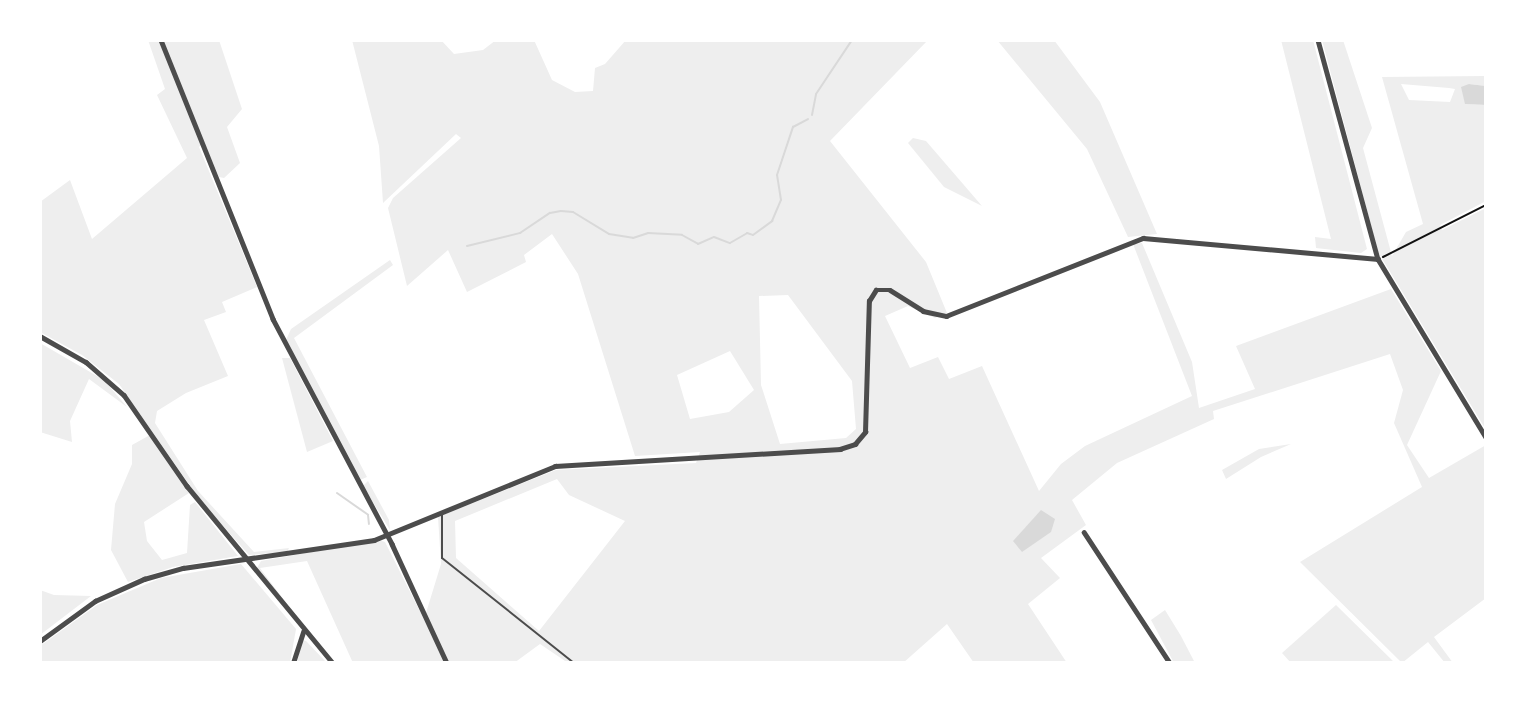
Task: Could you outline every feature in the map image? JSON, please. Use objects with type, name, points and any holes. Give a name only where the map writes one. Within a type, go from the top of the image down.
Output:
[{"type":"street","points":[[161,40],[273,319],[386,535],[447,663]]},
{"type":"street","points":[[1318,40],[1378,259],[1486,437]]},
{"type":"street","points":[[40,641],[95,601],[144,579],[183,568],[247,560],[386,535],[555,466],[840,450],[855,444],[865,432],[869,301],[876,290],[890,290],[923,311],[946,316],[1143,238],[1378,259]]},
{"type":"street","points":[[40,336],[86,362],[124,395],[247,560],[303,632],[332,663]]},
{"type":"street","points":[[1084,532],[1142,614],[1170,663]]},
{"type":"street","points":[[293,663],[303,632]]},
{"type":"lane","points":[[443,510],[442,558],[574,663]]},
{"type":"path","points":[[1378,259],[1486,205]]},
{"type":"shaded area","points":[[148,40],[219,40],[242,109],[227,127],[240,163],[224,178],[219,177],[204,142],[199,147],[257,287],[222,302],[226,312],[204,320],[228,376],[186,393],[157,411],[155,423],[198,491],[254,552],[289,548],[287,552],[249,555],[200,500],[119,384],[82,355],[40,332],[40,202],[70,180],[92,239],[187,158],[157,95],[165,89]]},
{"type":"shaded area","points":[[352,40],[441,40],[454,54],[483,50],[496,40],[534,40],[552,80],[575,92],[593,91],[595,68],[605,64],[626,40],[928,40],[830,141],[926,262],[947,313],[935,318],[908,306],[885,316],[910,368],[938,357],[949,379],[982,366],[1039,491],[1061,464],[1085,446],[1192,396],[1133,244],[1142,243],[1192,362],[1199,408],[1255,389],[1236,346],[1391,289],[1441,371],[1407,445],[1429,478],[1486,445],[1486,598],[1434,637],[1453,663],[1445,663],[1428,642],[1402,663],[1300,562],[1422,487],[1394,423],[1403,390],[1390,354],[1213,411],[1214,419],[1117,463],[1072,500],[1086,525],[1041,558],[1060,578],[1028,604],[1067,663],[974,663],[947,624],[903,663],[568,663],[540,644],[514,663],[448,663],[426,613],[441,564],[438,517],[556,470],[696,463],[700,452],[635,456],[578,274],[552,234],[524,255],[526,262],[467,292],[448,250],[407,286],[388,208],[393,198],[461,138],[456,134],[383,203],[379,146]],"holes":[[[788,295],[852,381],[856,429],[846,438],[780,444],[761,385],[759,296]],[[730,351],[754,390],[729,412],[690,419],[677,375]],[[557,479],[569,495],[625,521],[539,631],[456,558],[455,521]]]},
{"type":"shaded area","points":[[997,40],[1054,40],[1100,102],[1157,234],[1128,237],[1087,149]]},
{"type":"shaded area","points":[[1281,40],[1313,40],[1367,249],[1361,253],[1316,248],[1315,237],[1331,239]]},
{"type":"shaded area","points":[[1322,40],[1343,40],[1372,128],[1363,148],[1392,256],[1406,232],[1423,224],[1382,77],[1486,76],[1486,86],[1469,84],[1465,104],[1486,105],[1486,201],[1440,225],[1442,230],[1486,208],[1486,430],[1378,252]],"holes":[[[1401,84],[1455,89],[1450,102],[1409,100]]]},
{"type":"shaded area","points":[[1469,84],[1486,86],[1486,105],[1465,104],[1461,87]]},
{"type":"shaded area","points":[[913,138],[926,141],[982,206],[944,187],[908,143]]},
{"type":"shaded area","points":[[390,260],[393,265],[294,338],[367,477],[360,480],[286,340],[291,329]]},
{"type":"shaded area","points":[[40,343],[104,380],[127,407],[89,379],[70,421],[72,442],[40,432]]},
{"type":"shaded area","points":[[282,358],[290,358],[333,441],[307,452]]},
{"type":"shaded area","points":[[150,435],[189,493],[144,522],[147,541],[162,560],[187,553],[190,505],[195,502],[238,556],[173,567],[128,582],[111,550],[115,504],[132,464],[132,445]]},
{"type":"shaded area","points":[[1291,444],[1261,457],[1226,479],[1222,470],[1259,449]]},
{"type":"shaded area","points":[[368,481],[389,520],[390,530],[363,486]]},
{"type":"shaded area","points":[[1041,510],[1055,519],[1051,532],[1022,552],[1013,541]]},
{"type":"shaded area","points":[[379,540],[385,542],[446,663],[353,663],[307,561],[260,568],[301,623],[257,568],[261,561]]},
{"type":"shaded area","points":[[241,564],[296,629],[290,663],[40,663],[40,646],[97,605],[161,578]]},
{"type":"shaded area","points":[[40,590],[54,595],[91,596],[40,635]]},
{"type":"shaded area","points":[[1336,605],[1395,663],[1291,663],[1282,653]]},
{"type":"shaded area","points":[[1165,610],[1195,663],[1174,663],[1151,620]]},
{"type":"shaded area","points":[[302,640],[306,641],[327,663],[297,663]]},
{"type":"waterway","points":[[812,115],[816,94],[852,40]]},
{"type":"waterway","points":[[467,246],[520,233],[550,213],[561,211],[573,212],[609,234],[633,238],[648,233],[682,235],[698,244],[714,237],[730,243],[747,233],[753,235],[772,221],[781,200],[777,175],[793,127],[808,119]]},
{"type":"waterway","points":[[337,493],[368,515],[369,524]]}]
